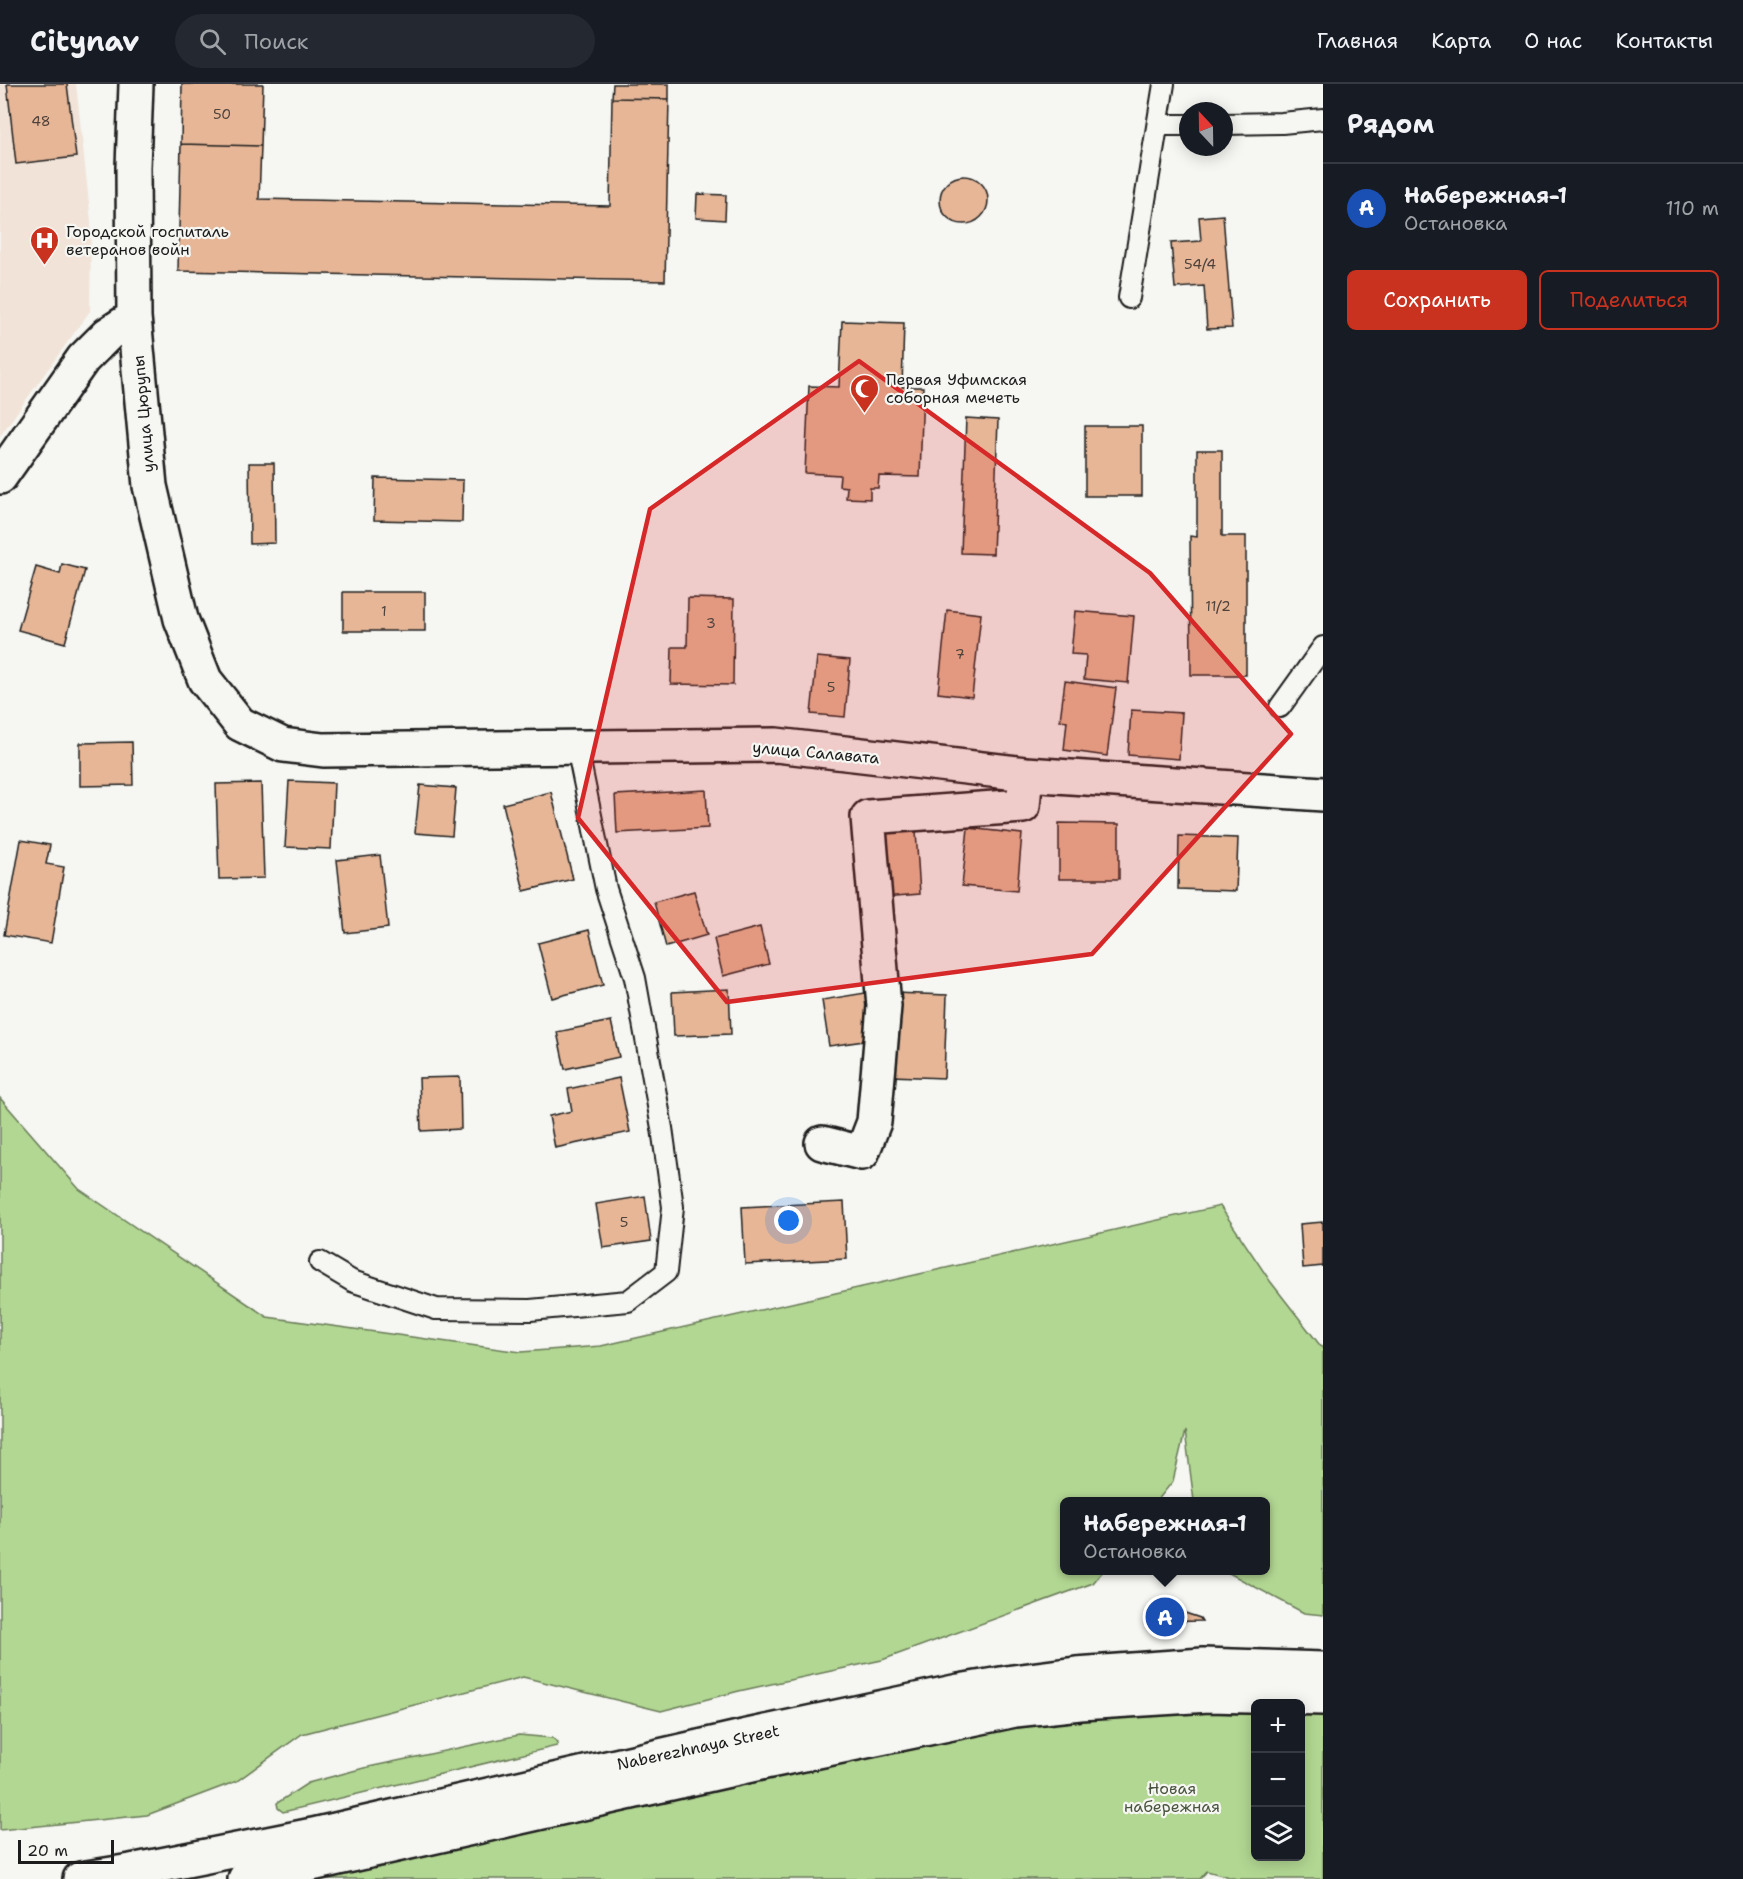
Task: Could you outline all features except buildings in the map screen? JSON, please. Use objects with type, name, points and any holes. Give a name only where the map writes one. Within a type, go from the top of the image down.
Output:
[{"type":"street","name":"улица Цюрупы","points":[[136,84],[133,167],[134,317],[150,486],[181,619],[206,680],[240,724]]},
{"type":"street","points":[[0,477],[83,359],[108,334],[134,317]]},
{"type":"street","name":"улица Салавата","points":[[240,724],[283,745],[323,750],[776,746],[1026,774],[1323,794]]},
{"type":"street","points":[[822,1143],[862,1153],[874,1122],[884,1006],[868,817],[1023,806],[1026,774]]},
{"type":"street","name":"Naberezhnaya Street","points":[[80,1879],[313,1835],[747,1736],[1002,1684],[1076,1674],[1203,1665],[1323,1669]]},
{"type":"street","name":"Naberezhnaya Street","points":[[245,1879],[756,1764],[1015,1710],[1080,1703],[1209,1695],[1323,1698]]},
{"type":"lane","points":[[1129,298],[1164,84]]},
{"type":"lane","points":[[1233,124],[1323,119]]},
{"type":"lane","points":[[1158,125],[1179,124]]},
{"type":"lane","points":[[1280,707],[1323,647]]},
{"type":"lane","points":[[320,1262],[352,1281],[436,1309],[530,1310],[628,1301],[666,1272],[673,1207],[662,1128],[635,978],[606,889],[577,747]]},
{"type":"highlighted area","points":[[859,361],[1150,573],[1291,734],[1092,954],[727,1002],[578,818],[650,509]]},
{"type":"shaded area","name":"Городской госпиталь ветеранов войн","points":[[0,84],[76,84],[91,221],[90,311],[0,436]]},
{"type":"green space","points":[[0,1098],[79,1189],[267,1317],[521,1352],[601,1346],[1220,1206],[1270,1281],[1323,1349],[1323,1615],[1304,1613],[1233,1575],[1270,1575],[1270,1497],[1193,1497],[1185,1431],[1173,1481],[1160,1497],[1060,1497],[1060,1575],[1100,1575],[1093,1583],[882,1660],[739,1691],[661,1711],[523,1677],[302,1734],[237,1781],[147,1815],[0,1830]]},
{"type":"green space","name":"Новая набережная","points":[[1209,1713],[1251,1714],[1251,1861],[1305,1861],[1305,1715],[1323,1715],[1323,1879],[1237,1879],[1207,1871],[1200,1879],[322,1879],[760,1780],[1015,1728],[1080,1720]]},
{"type":"green space","points":[[519,1735],[552,1738],[558,1742],[557,1746],[283,1812],[278,1808],[277,1803],[308,1783],[364,1768]]},
{"type":"place","name":"Городской госпиталь ветеранов войн","points":[[45,266]]},
{"type":"place","name":"Первая Уфимская соборная мечеть","points":[[865,414]]},
{"type":"place","name":"Набережная-1","points":[[1165,1617]]}]
